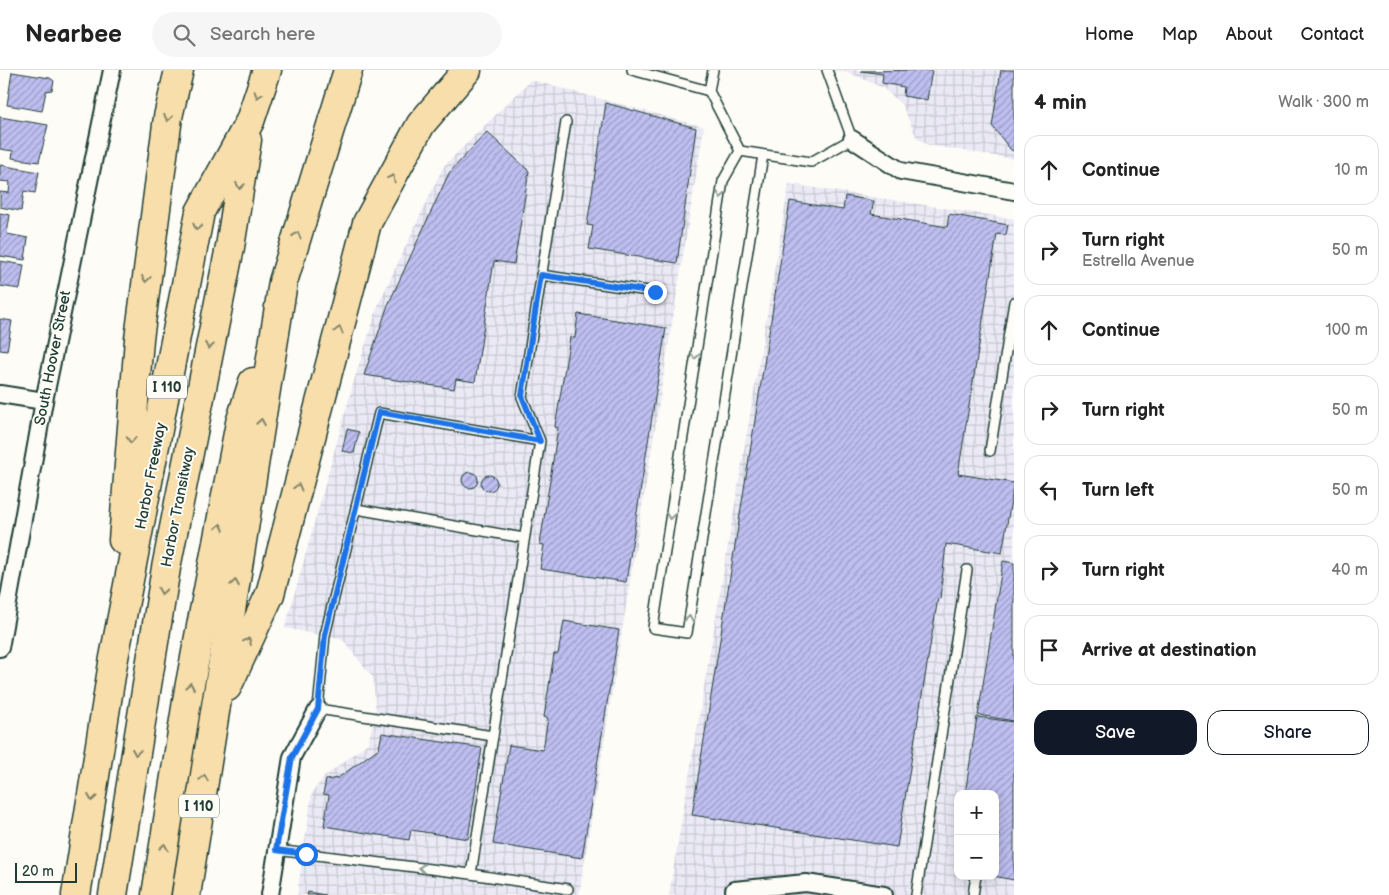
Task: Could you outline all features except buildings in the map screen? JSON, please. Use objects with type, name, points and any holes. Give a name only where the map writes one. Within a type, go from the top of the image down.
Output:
[{"type":"highway","points":[[113,663],[138,339],[168,117],[178,70]]},
{"type":"highway","name":"Harbor Freeway","points":[[76,895],[113,663],[161,425],[186,280],[200,212],[250,121],[267,70]]},
{"type":"highway","name":"I 110","points":[[186,895],[283,282],[348,70]]},
{"type":"highway","points":[[213,718],[270,594],[367,223],[421,124],[467,70]]},
{"type":"highway","name":"Harbor Transitway","points":[[113,895],[166,568],[230,247],[250,121]]},
{"type":"highway","points":[[156,895],[189,689],[240,423],[283,282]]},
{"type":"street","name":"South Hoover Street","points":[[0,648],[44,401],[112,70]]},
{"type":"street","points":[[852,139],[901,171],[1014,191]]},
{"type":"street","points":[[0,394],[44,401]]},
{"type":"street","points":[[270,895],[292,757],[318,709]]},
{"type":"street","points":[[732,893],[806,883],[884,895]]},
{"type":"lane","points":[[632,70],[709,91]]},
{"type":"lane","points":[[713,70],[709,91],[740,151]]},
{"type":"lane","points":[[740,151],[811,162],[852,139],[827,70]]},
{"type":"lane","points":[[471,874],[540,441],[522,396],[566,122]]},
{"type":"lane","points":[[740,151],[723,182],[652,628],[687,633],[763,155]]},
{"type":"lane","points":[[541,275],[655,292]]},
{"type":"lane","points":[[990,451],[1014,302]]},
{"type":"lane","points":[[494,736],[318,709],[325,635],[379,412],[540,441]]},
{"type":"lane","points":[[356,508],[524,538]]},
{"type":"lane","points":[[916,895],[966,570]]},
{"type":"lane","points":[[276,850],[471,874],[568,889]]},
{"type":"lane","points":[[973,895],[975,880]]},
{"type":"shaded area","points":[[831,70],[1014,70],[1014,159],[928,145],[917,138],[902,105],[883,88],[850,73]]},
{"type":"shaded area","points":[[531,80],[704,127],[579,895],[297,895],[312,793],[324,777],[368,743],[376,711],[373,678],[343,640],[285,628],[355,377],[379,303],[443,167]]},
{"type":"shaded area","points":[[789,184],[1014,219],[1014,895],[669,895]]},
{"type":"route","points":[[306,854],[276,850],[292,757],[318,709],[325,635],[379,412],[540,441],[522,396],[541,275],[655,292]]}]
